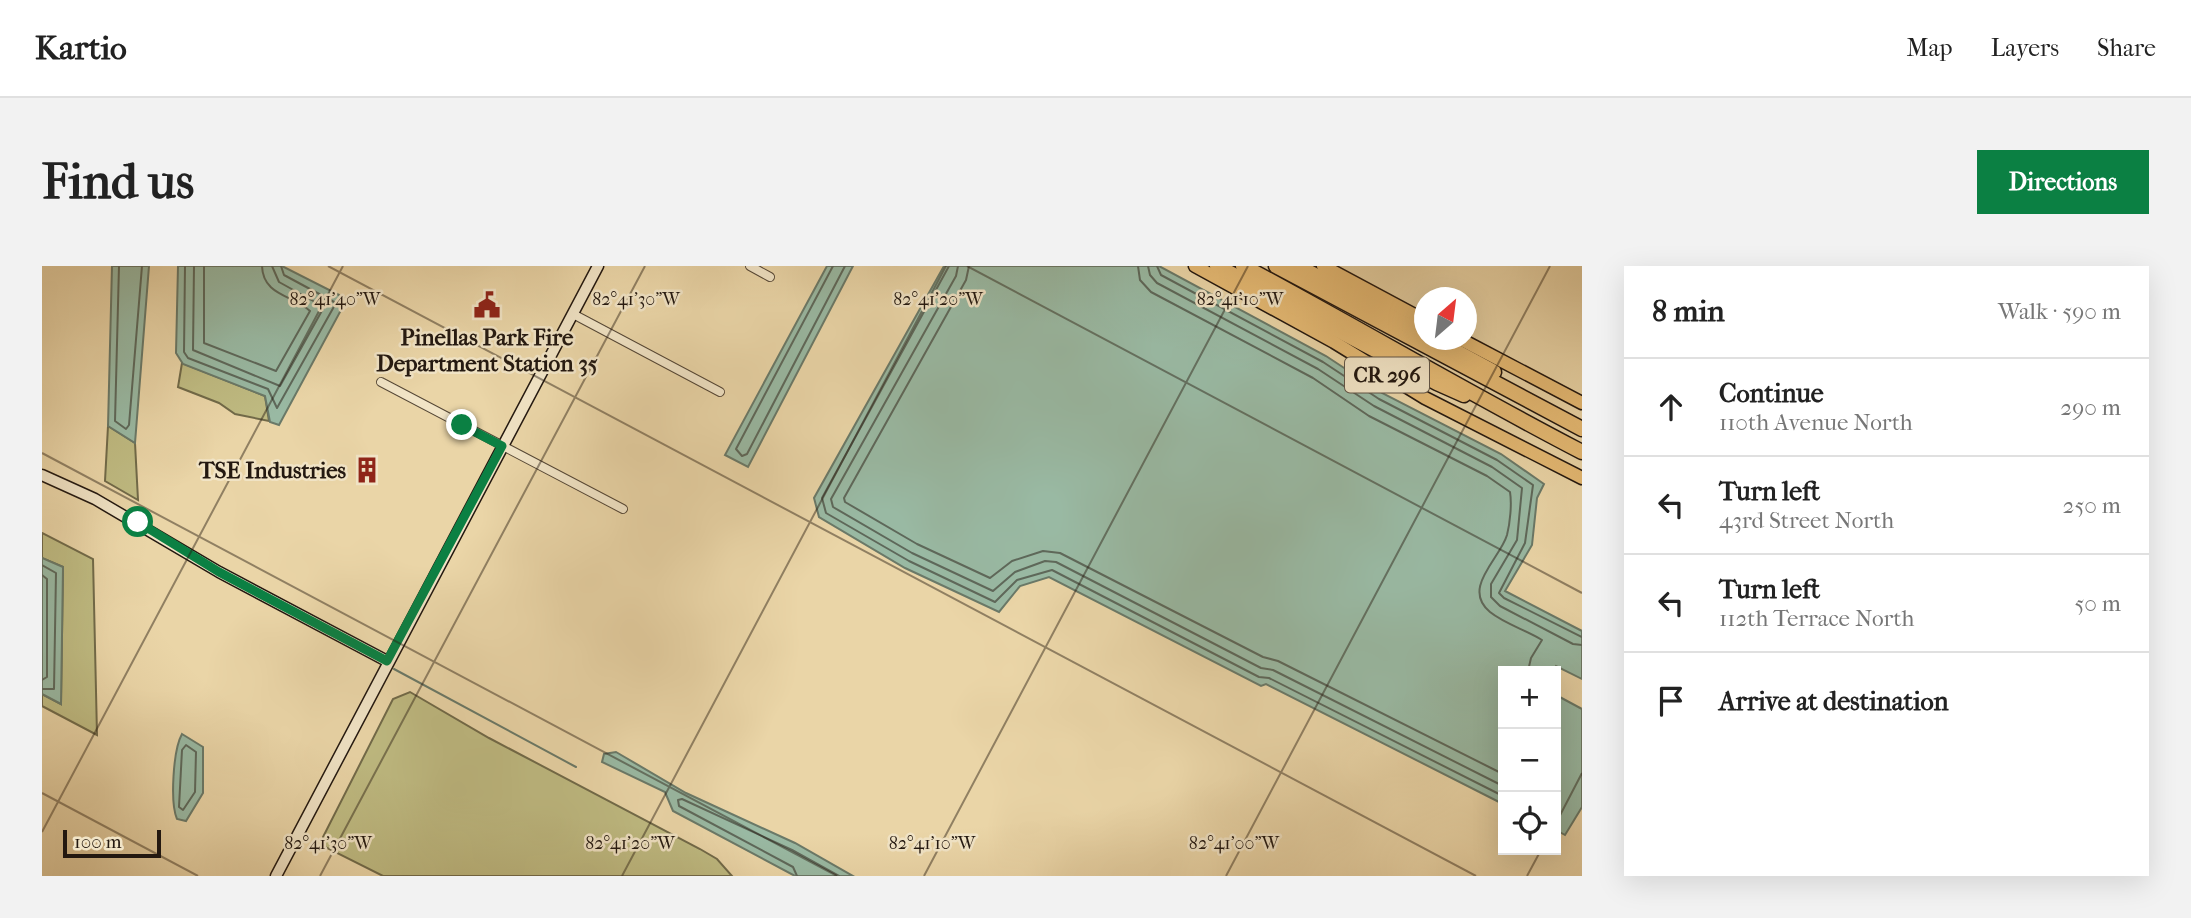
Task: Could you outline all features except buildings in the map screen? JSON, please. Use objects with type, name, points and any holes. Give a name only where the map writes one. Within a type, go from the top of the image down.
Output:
[{"type":"highway","points":[[1217,266],[1437,383],[1487,402]]},
{"type":"highway","points":[[1243,266],[1582,452]]},
{"type":"highway","points":[[1276,266],[1582,429]]},
{"type":"highway","points":[[1298,266],[1414,329]]},
{"type":"highway","points":[[1454,350],[1582,419]]},
{"type":"main road","name":"CR 296","points":[[1195,266],[1334,342],[1425,398],[1582,478]]},
{"type":"main road","points":[[1323,266],[1414,315]]},
{"type":"main road","points":[[1477,348],[1582,403]]},
{"type":"street","points":[[276,876],[387,661],[598,266]]},
{"type":"street","points":[[750,266],[769,277]]},
{"type":"street","points":[[573,314],[720,392]]},
{"type":"street","points":[[381,382],[623,509]]},
{"type":"street","points":[[42,475],[95,499],[219,572],[387,661]]},
{"type":"shaded area","points":[[182,363],[265,396],[269,421],[235,414],[219,403],[178,387]]},
{"type":"shaded area","points":[[108,426],[135,443],[138,500],[105,481]]},
{"type":"shaded area","points":[[42,533],[93,559],[97,735],[42,706],[42,694],[61,704],[63,567],[42,558]]},
{"type":"shaded area","points":[[410,692],[489,738],[700,849],[717,859],[732,876],[383,876],[323,846],[323,837],[393,699]]},
{"type":"water","points":[[112,266],[149,266],[135,443],[108,426]]},
{"type":"water","points":[[178,266],[282,266],[347,299],[279,425],[270,422],[265,396],[183,364],[176,353]]},
{"type":"water","points":[[827,266],[853,266],[748,467],[725,455]]},
{"type":"water","points":[[944,266],[1159,266],[1326,356],[1382,393],[1501,454],[1544,484],[1537,498],[1532,545],[1505,591],[1582,631],[1582,679],[1561,668],[1561,666],[1498,666],[1498,801],[1266,684],[1261,686],[1049,577],[1020,586],[999,612],[905,568],[819,517],[814,498]]},
{"type":"water","points":[[42,558],[63,567],[61,704],[42,694]]},
{"type":"water","points":[[1561,698],[1582,709],[1582,807],[1565,835],[1561,833]]},
{"type":"water","points":[[182,734],[203,747],[203,793],[186,821],[177,819],[173,789]]},
{"type":"water","points":[[616,752],[686,793],[795,843],[853,876],[795,876],[673,811],[665,792],[602,762],[604,754]]},
{"type":"waterway","points":[[394,669],[576,767]]},
{"type":"place","name":"Pinellas Park Fire Department Station 35","points":[[487,305]]},
{"type":"place","name":"TSE Industries","points":[[367,470]]},
{"type":"route","points":[[138,522],[219,572],[387,661],[502,446],[462,425]]}]
